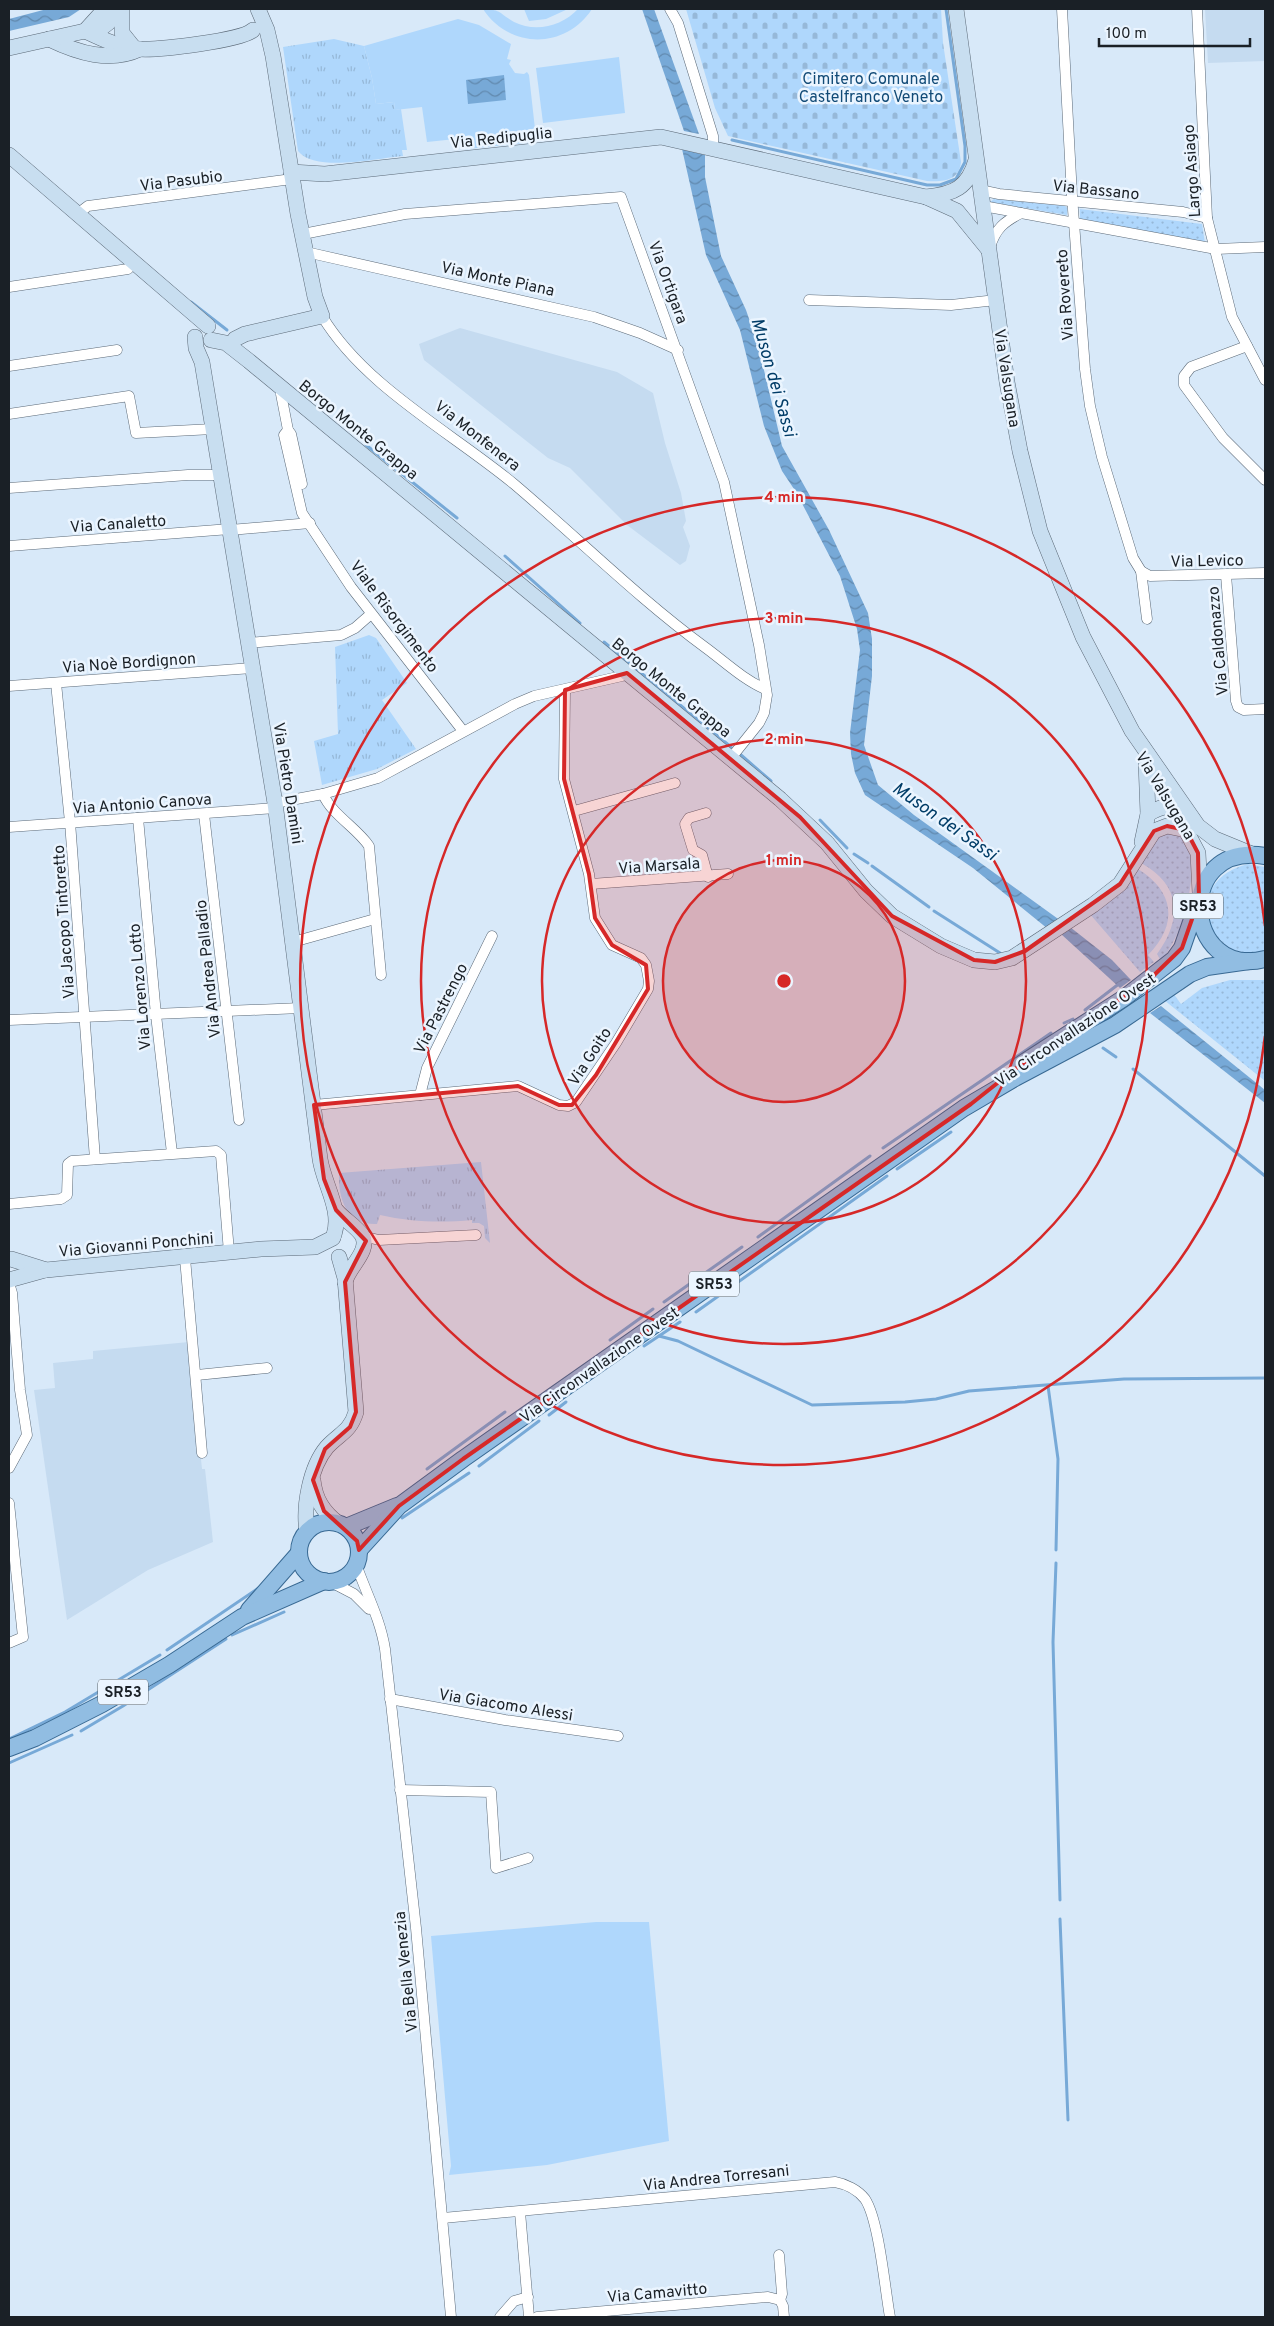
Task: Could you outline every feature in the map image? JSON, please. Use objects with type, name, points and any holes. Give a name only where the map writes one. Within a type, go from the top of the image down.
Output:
[{"type":"main road","name":"Via Circonvallazione Ovest","points":[[9,1748],[102,1704],[169,1665],[242,1617],[327,1581],[345,1577],[358,1557],[399,1506],[463,1458],[971,1104],[1019,1066],[1149,980],[1174,959],[1182,948],[1206,880],[1218,866],[1235,857],[1260,855]]},
{"type":"main road","name":"Via Circonvallazione Ovest","points":[[1200,896],[1200,921],[1210,941],[1227,955],[1258,961]]},
{"type":"main road","name":"Via Circonvallazione Ovest","points":[[971,1104],[1102,1032],[1190,974],[1207,967],[1258,961]]},
{"type":"main road","name":"Via Circonvallazione Ovest","points":[[242,1617],[276,1582],[299,1554],[301,1542],[307,1532],[318,1524],[342,1525],[399,1506]]},
{"type":"main road","points":[[342,1525],[357,1541],[358,1557]]},
{"type":"main road","points":[[299,1554],[307,1572],[327,1581]]},
{"type":"street","points":[[85,31],[105,9]]},
{"type":"street","points":[[9,48],[102,28],[121,9]]},
{"type":"street","points":[[121,9],[122,33],[128,42],[138,49]]},
{"type":"street","points":[[252,9],[259,34]]},
{"type":"street","points":[[258,9],[259,34]]},
{"type":"street","points":[[670,9],[678,23],[713,136],[710,148]]},
{"type":"street","name":"Via Valsugana","points":[[956,9],[1007,382],[1020,451],[1040,531],[1083,637],[1146,762],[1198,853],[1200,896]]},
{"type":"street","name":"Via Rovereto","points":[[1062,9],[1072,202],[1085,369],[1090,406],[1116,505],[1133,558],[1145,574],[1147,619]]},
{"type":"street","name":"Largo Asiago","points":[[1197,9],[1208,218],[1232,317],[1265,380]]},
{"type":"street","points":[[85,31],[138,49]]},
{"type":"street","points":[[85,31],[86,36],[96,47],[119,57]]},
{"type":"street","points":[[49,39],[101,56],[119,57],[138,49],[259,34]]},
{"type":"street","name":"Via Monfenera","points":[[259,34],[273,56],[314,297],[322,316],[346,351],[381,383],[514,485],[670,622],[747,678],[766,689]]},
{"type":"street","name":"Via Redipuglia","points":[[292,176],[325,174],[653,137],[926,197],[957,211],[989,250]]},
{"type":"street","name":"Borgo Monte Grappa","points":[[9,155],[181,305],[198,316],[210,334],[222,336],[231,346],[284,391],[731,758],[815,831],[880,905],[911,928],[941,946],[974,960],[995,962],[1012,958],[1070,921],[1120,884],[1151,834],[1158,828],[1167,826],[1186,830]]},
{"type":"street","name":"Via Redipuglia","points":[[926,197],[947,193],[965,184],[972,173],[976,158]]},
{"type":"street","name":"Via Pasubio","points":[[76,215],[88,206],[292,176]]},
{"type":"street","name":"Via Redipuglia","points":[[947,193],[981,198]]},
{"type":"street","name":"Via Ortigara","points":[[303,234],[405,214],[621,197],[678,350],[724,482],[759,645],[766,689]]},
{"type":"street","points":[[957,211],[981,198],[1021,213],[1216,249],[1265,247]]},
{"type":"street","name":"Via Bassano","points":[[981,198],[1072,202],[1183,212],[1208,218]]},
{"type":"street","points":[[989,250],[999,227],[1004,221],[1021,213]]},
{"type":"street","name":"Via Monte Piana","points":[[306,252],[578,312],[638,332],[678,350]]},
{"type":"street","points":[[9,287],[128,269],[132,263]]},
{"type":"street","points":[[809,300],[951,305],[996,300]]},
{"type":"street","name":"Borgo Monte Grappa","points":[[181,305],[191,318],[195,336]]},
{"type":"street","points":[[231,346],[235,339],[245,334],[322,316]]},
{"type":"street","points":[[195,336],[199,326],[210,334],[202,362]]},
{"type":"street","name":"Via Pietro Damini","points":[[195,336],[197,351],[202,362],[222,475],[252,668],[276,805],[323,1175],[336,1210]]},
{"type":"street","points":[[1246,346],[1191,367],[1184,376],[1184,385],[1223,438],[1265,480]]},
{"type":"street","points":[[9,366],[117,350]]},
{"type":"street","name":"Viale Risorgimento","points":[[284,391],[281,394],[288,430],[291,434],[296,456],[308,520],[351,587],[463,731]]},
{"type":"street","points":[[9,414],[129,396],[136,434],[213,429]]},
{"type":"street","points":[[9,488],[188,475],[222,475]]},
{"type":"street","name":"Via Canaletto","points":[[9,546],[230,529],[308,520]]},
{"type":"street","name":"Via Levico","points":[[1145,574],[1226,575],[1265,573]]},
{"type":"street","name":"Via Caldonazzo","points":[[1226,575],[1236,701],[1238,707],[1244,710],[1265,709]]},
{"type":"street","points":[[248,643],[341,635],[355,628],[371,614]]},
{"type":"street","name":"Via Noè Bordignon","points":[[9,686],[252,668]]},
{"type":"street","name":"Via Antonio Canova","points":[[9,827],[204,814],[276,805],[324,794],[391,772],[463,731],[534,696],[622,676],[627,673]]},
{"type":"street","name":"Via Jacopo Tintoretto","points":[[56,683],[70,822],[95,1159]]},
{"type":"street","points":[[731,758],[762,718],[766,705],[766,689]]},
{"type":"street","points":[[565,690],[564,779],[574,811],[591,884]]},
{"type":"street","name":"Via Valsugana","points":[[1130,728],[1192,819],[1207,834],[1260,855]]},
{"type":"street","points":[[1139,853],[1148,814],[1146,762]]},
{"type":"street","points":[[574,811],[675,782]]},
{"type":"street","points":[[324,794],[327,804],[360,833],[369,846],[381,975]]},
{"type":"street","points":[[1148,814],[1162,807],[1172,806],[1179,809],[1191,826],[1207,834]]},
{"type":"street","points":[[706,813],[688,818],[684,824],[694,850],[702,854],[708,877]]},
{"type":"street","name":"Via Andrea Palladio","points":[[204,814],[239,1120]]},
{"type":"street","name":"Via Lorenzo Lotto","points":[[138,818],[156,1015],[172,1153]]},
{"type":"street","name":"Via Marsala","points":[[591,884],[708,877],[728,874]]},
{"type":"street","name":"Via Goito","points":[[314,1105],[518,1086],[559,1105],[568,1106],[576,1102],[616,1043],[648,988],[649,981],[646,965],[641,958],[608,940],[598,924],[591,884]]},
{"type":"street","points":[[293,942],[375,919]]},
{"type":"street","name":"Via Pastrengo","points":[[420,1095],[426,1068],[492,936]]},
{"type":"street","points":[[9,1020],[301,1008]]},
{"type":"street","name":"Via Giovanni Ponchini","points":[[9,1204],[61,1199],[67,1195],[68,1164],[72,1161],[216,1150],[221,1155],[229,1252]]},
{"type":"street","points":[[307,1532],[306,1495],[325,1449],[350,1427],[356,1412],[345,1282],[338,1256],[332,1247],[338,1219],[336,1210]]},
{"type":"street","points":[[336,1210],[360,1242]]},
{"type":"street","points":[[313,1248],[344,1228],[360,1242],[476,1235]]},
{"type":"street","points":[[313,1248],[347,1260],[360,1242]]},
{"type":"street","points":[[345,1282],[360,1242]]},
{"type":"street","name":"Via Giovanni Ponchini","points":[[46,1270],[185,1258],[229,1252],[313,1248]]},
{"type":"street","points":[[10,1257],[46,1270]]},
{"type":"street","points":[[9,1468],[27,1435],[20,1390],[9,1285],[14,1268],[10,1257]]},
{"type":"street","points":[[185,1258],[202,1453]]},
{"type":"street","points":[[9,1285],[46,1270]]},
{"type":"street","points":[[196,1375],[267,1368]]},
{"type":"street","points":[[9,1391],[20,1390]]},
{"type":"street","points":[[313,1480],[319,1503],[324,1511],[342,1525]]},
{"type":"street","points":[[9,1503],[23,1637],[9,1643]]},
{"type":"street","name":"Via Bella Venezia","points":[[358,1557],[366,1593],[381,1624],[416,1928],[443,2218],[450,2317]]},
{"type":"street","points":[[327,1581],[361,1599],[381,1624]]},
{"type":"street","name":"Via Giacomo Alessi","points":[[390,1699],[505,1720],[618,1736]]},
{"type":"street","points":[[400,1790],[491,1792],[496,1868],[528,1858]]},
{"type":"street","name":"Via Andrea Torresani","points":[[443,2218],[825,2181],[845,2184],[861,2194],[872,2212],[890,2317]]},
{"type":"street","points":[[520,2212],[529,2317]]},
{"type":"street","points":[[779,2255],[782,2294],[780,2300],[783,2306],[784,2317]]},
{"type":"street","points":[[500,2317],[514,2301],[528,2298]]},
{"type":"street","name":"Via Camavitto","points":[[537,2317],[768,2298],[780,2300]]},
{"type":"highlighted area","points":[[627,673],[800,817],[892,916],[974,960],[995,962],[1025,951],[1120,884],[1154,831],[1167,826],[1186,830],[1198,853],[1199,899],[1182,948],[1149,980],[1019,1066],[971,1104],[463,1459],[399,1506],[359,1550],[357,1541],[324,1511],[313,1480],[325,1449],[350,1427],[356,1412],[345,1282],[366,1241],[336,1210],[324,1179],[314,1105],[518,1086],[559,1105],[572,1105],[596,1075],[648,989],[646,965],[612,945],[595,918],[589,874],[564,779],[565,690]]},
{"type":"shaded area","points":[[1205,9],[1265,9],[1265,61],[1208,63]]},
{"type":"shaded area","points":[[460,328],[617,372],[653,393],[665,443],[681,493],[686,521],[683,527],[690,546],[686,561],[680,565],[627,525],[570,468],[548,458],[424,360],[419,344]]},
{"type":"shaded area","points":[[189,1342],[202,1469],[205,1469],[213,1542],[148,1570],[67,1620],[34,1390],[55,1388],[53,1363],[93,1359],[93,1351]]},
{"type":"green space","points":[[483,9],[497,11],[522,25],[540,27],[564,20],[578,9],[592,9],[581,22],[568,32],[538,39],[522,38],[508,32],[494,22]]},
{"type":"green space","points":[[524,9],[568,9],[546,19],[529,21]]},
{"type":"green space","name":"Cimitero Comunale Castelfranco Veneto","points":[[686,9],[941,9],[943,43],[961,162],[960,168],[954,177],[949,179],[927,181],[728,136],[715,108]]},
{"type":"green space","points":[[458,19],[479,25],[511,44],[507,59],[511,60],[509,64],[515,73],[524,74],[527,72],[529,75],[536,138],[533,142],[467,149],[465,138],[427,142],[422,107],[395,110],[394,102],[376,104],[364,46]]},
{"type":"green space","points":[[334,39],[364,46],[376,104],[394,102],[395,110],[401,109],[407,150],[402,150],[403,156],[332,163],[306,158],[298,151],[283,47]]},
{"type":"green space","points":[[619,57],[625,113],[543,123],[536,68]]},
{"type":"green space","points":[[994,199],[1065,206],[1067,208],[1067,215],[990,202]]},
{"type":"green space","points":[[1080,209],[1202,224],[1205,243],[1080,220]]},
{"type":"green space","points":[[369,635],[376,638],[407,683],[382,700],[416,749],[377,769],[322,785],[314,741],[338,734],[335,647]]},
{"type":"green space","points":[[1165,831],[1178,831],[1193,850],[1193,864],[1182,922],[1161,961],[1157,954],[1171,928],[1174,904],[1164,882],[1141,863],[1152,838]]},
{"type":"green space","points":[[1248,864],[1265,867],[1265,950],[1246,953],[1230,948],[1217,936],[1209,921],[1207,904],[1212,888],[1226,874]]},
{"type":"green space","points":[[1138,869],[1159,887],[1168,909],[1165,932],[1148,955],[1154,962],[1140,972],[1089,913]]},
{"type":"green space","points":[[1230,980],[1265,980],[1265,1081],[1164,1000],[1173,993],[1181,1004],[1202,988]]},
{"type":"green space","points":[[481,1162],[490,1243],[485,1238],[484,1226],[479,1223],[472,1223],[472,1220],[426,1221],[380,1215],[377,1224],[358,1220],[346,1209],[340,1192],[339,1173]]},
{"type":"green space","points":[[596,1922],[649,1922],[669,2141],[547,2165],[449,2175],[451,2166],[431,1936]]},
{"type":"water","points":[[47,9],[81,9],[69,17],[9,31],[9,19]]},
{"type":"water","points":[[642,9],[654,9],[699,134],[684,131]]},
{"type":"water","points":[[504,75],[506,100],[468,104],[466,80]]},
{"type":"water","points":[[682,149],[705,155],[705,177],[721,256],[746,310],[758,345],[782,446],[829,530],[868,613],[872,639],[872,676],[864,745],[878,785],[914,815],[1061,921],[1048,929],[973,868],[865,795],[855,773],[851,754],[850,733],[860,650],[857,629],[840,576],[796,492],[782,471],[764,426],[740,330],[706,255]]},
{"type":"water","points":[[1070,927],[1112,960],[1131,980],[1120,988],[1061,934]]},
{"type":"water","points":[[1161,1006],[1265,1090],[1265,1103],[1150,1013]]},
{"type":"waterway","points":[[732,140],[927,185],[940,185],[956,179],[965,162],[965,146],[946,9]]},
{"type":"waterway","points":[[191,302],[227,330]]},
{"type":"waterway","points":[[366,445],[457,518]]},
{"type":"waterway","points":[[505,556],[580,623]]},
{"type":"waterway","points":[[604,642],[630,664]]},
{"type":"waterway","points":[[635,668],[731,747]]},
{"type":"waterway","points":[[741,755],[771,781]]},
{"type":"waterway","points":[[820,820],[847,848]]},
{"type":"waterway","points":[[854,854],[868,863]]},
{"type":"waterway","points":[[872,866],[929,907]]},
{"type":"waterway","points":[[934,911],[1000,953]]},
{"type":"waterway","points":[[1085,1010],[1120,983]]},
{"type":"waterway","points":[[1064,1023],[1073,1019]]},
{"type":"waterway","points":[[883,1148],[1051,1033]]},
{"type":"waterway","points":[[1103,1048],[1116,1057]]},
{"type":"waterway","points":[[1133,1069],[1265,1176]]},
{"type":"waterway","points":[[897,1169],[951,1132]]},
{"type":"waterway","points":[[758,1237],[870,1156]]},
{"type":"waterway","points":[[696,1312],[887,1176]]},
{"type":"waterway","points":[[664,1302],[742,1247]]},
{"type":"waterway","points":[[610,1340],[653,1309]]},
{"type":"waterway","points":[[644,1346],[680,1322]]},
{"type":"waterway","points":[[659,1336],[678,1341],[812,1405],[905,1402],[936,1399],[969,1391],[1124,1379],[1265,1378]]},
{"type":"waterway","points":[[1048,1386],[1058,1459],[1056,1550]]},
{"type":"waterway","points":[[549,1415],[566,1402]]},
{"type":"waterway","points":[[427,1469],[505,1412]]},
{"type":"waterway","points":[[479,1466],[539,1421]]},
{"type":"waterway","points":[[402,1518],[469,1473]]},
{"type":"waterway","points":[[1056,1563],[1053,1642],[1060,1900]]},
{"type":"waterway","points":[[167,1650],[260,1587]]},
{"type":"waterway","points":[[232,1635],[284,1612]]},
{"type":"waterway","points":[[81,1731],[226,1639]]},
{"type":"waterway","points":[[9,1739],[65,1712],[160,1655]]},
{"type":"waterway","points":[[9,1763],[72,1735]]},
{"type":"waterway","points":[[1060,1919],[1068,2120]]},
{"type":"water label","name":"Muson dei Sassi","points":[[774,377]]},
{"type":"water label","name":"Muson dei Sassi","points":[[945,821]]}]
